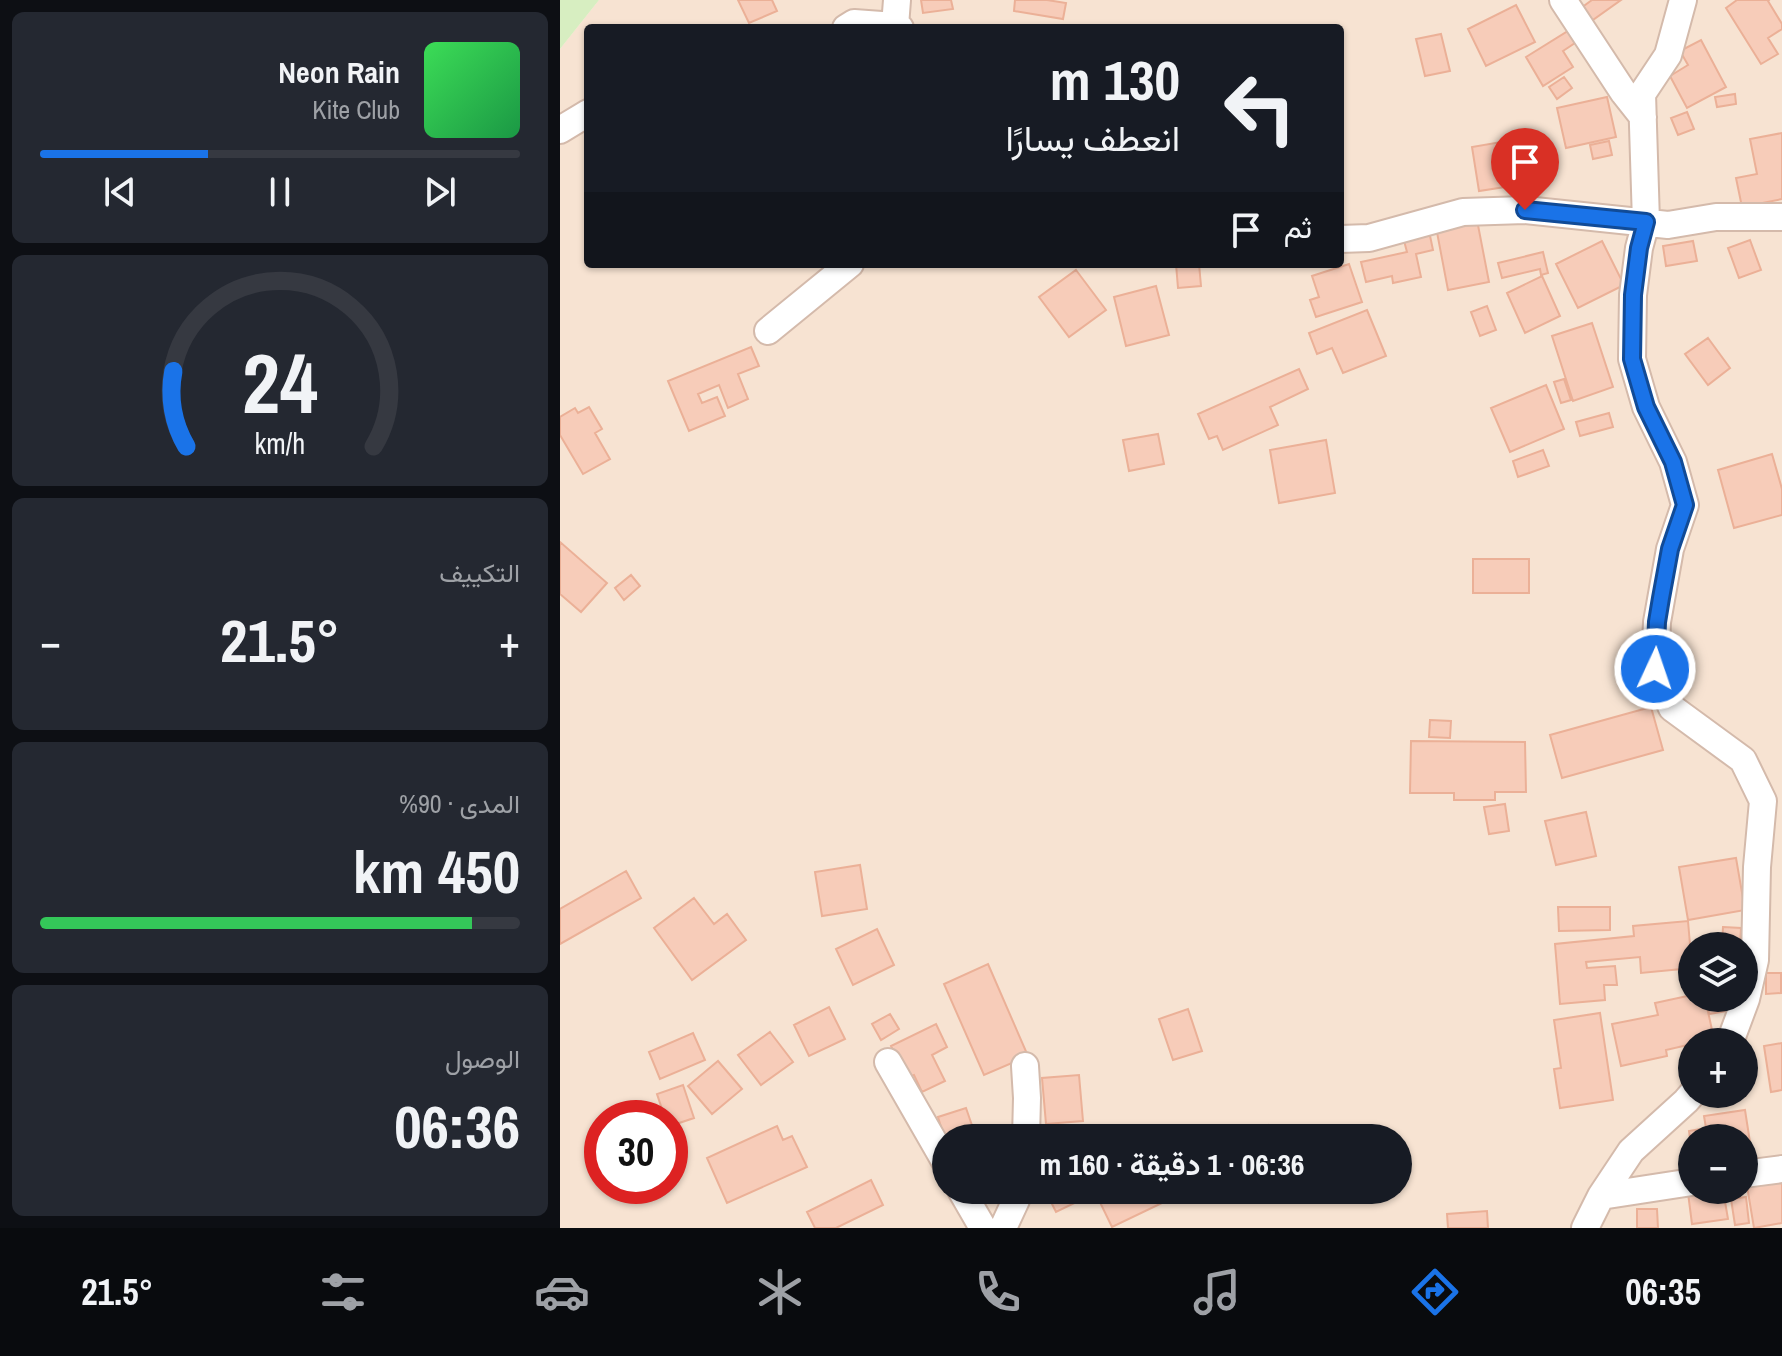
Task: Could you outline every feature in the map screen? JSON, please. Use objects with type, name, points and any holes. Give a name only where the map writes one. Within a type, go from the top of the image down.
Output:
[{"type":"street","points":[[1563,0],[1643,117]]},
{"type":"street","points":[[1683,0],[1668,55],[1642,94],[1646,222],[1633,295],[1632,359],[1646,407],[1673,462],[1685,505],[1670,549],[1659,608],[1655,669],[1672,708],[1743,760],[1763,801],[1757,867],[1755,960],[1735,1028]]},
{"type":"street","points":[[852,24],[897,18]]},
{"type":"street","points":[[560,130],[584,115]]},
{"type":"street","points":[[1344,239],[1369,238],[1463,212],[1525,210],[1668,225],[1716,217],[1782,217]]},
{"type":"street","points":[[768,331],[845,268]]},
{"type":"street","points":[[888,1062],[932,1139]]},
{"type":"street","points":[[1025,1066],[1026,1124]]},
{"type":"street","points":[[1585,1228],[1601,1196],[1631,1151],[1678,1108]]},
{"type":"street","points":[[1758,1172],[1782,1169]]},
{"type":"street","points":[[1601,1196],[1678,1184]]},
{"type":"street","points":[[969,1204],[983,1228]]},
{"type":"street","points":[[1003,1228],[1014,1204]]},
{"type":"shaded area","points":[[599,0],[1782,0],[1782,1228],[560,1228],[560,49]]},
{"type":"green space","points":[[560,0],[599,0],[560,49]]},
{"type":"building","points":[[738,0],[772,0],[777,11],[749,23]]},
{"type":"building","points":[[921,0],[951,0],[953,9],[923,13]]},
{"type":"building","points":[[1015,0],[1066,3],[1063,19],[1014,11]]},
{"type":"building","points":[[1592,0],[1621,0],[1590,22],[1581,8]]},
{"type":"building","points":[[1737,0],[1769,0],[1782,24],[1782,29],[1768,38],[1778,54],[1761,64],[1726,8]]},
{"type":"building","points":[[1516,5],[1535,42],[1486,66],[1468,29]]},
{"type":"building","points":[[1568,31],[1575,43],[1563,51],[1573,67],[1543,86],[1526,57]]},
{"type":"building","points":[[1441,34],[1450,71],[1425,76],[1416,39]]},
{"type":"building","points":[[1701,40],[1726,87],[1687,108],[1670,76],[1688,65],[1680,51]]},
{"type":"building","points":[[1564,77],[1572,88],[1557,99],[1549,87]]},
{"type":"building","points":[[1735,94],[1736,104],[1717,107],[1715,97]]},
{"type":"building","points":[[1607,97],[1616,137],[1566,148],[1557,108]]},
{"type":"building","points":[[1687,112],[1694,129],[1678,135],[1671,118]]},
{"type":"building","points":[[1782,133],[1782,199],[1742,207],[1736,178],[1757,174],[1750,139]]},
{"type":"building","points":[[1530,137],[1537,182],[1479,191],[1472,147]]},
{"type":"building","points":[[1609,141],[1612,155],[1593,159],[1590,145]]},
{"type":"building","points":[[1477,220],[1489,282],[1448,290],[1436,227]]},
{"type":"building","points":[[1429,231],[1433,250],[1416,254],[1421,277],[1393,283],[1392,276],[1366,282],[1361,262],[1407,252],[1403,237]]},
{"type":"building","points":[[1750,240],[1761,270],[1739,278],[1728,248]]},
{"type":"building","points":[[1602,241],[1624,285],[1578,308],[1556,264]]},
{"type":"building","points":[[1693,241],[1697,261],[1666,266],[1663,246]]},
{"type":"building","points":[[1543,252],[1548,273],[1541,275],[1540,269],[1502,278],[1498,263]]},
{"type":"building","points":[[1349,264],[1362,302],[1316,317],[1310,300],[1319,297],[1312,276]]},
{"type":"building","points":[[1176,268],[1199,268],[1201,286],[1178,288]]},
{"type":"building","points":[[1076,270],[1106,310],[1069,337],[1039,297]]},
{"type":"building","points":[[1542,276],[1560,316],[1525,333],[1507,293]]},
{"type":"building","points":[[1156,286],[1169,335],[1126,346],[1114,297]]},
{"type":"building","points":[[1487,306],[1496,330],[1480,336],[1471,312]]},
{"type":"building","points":[[1367,310],[1386,356],[1343,373],[1332,348],[1317,354],[1309,333]]},
{"type":"building","points":[[1592,323],[1613,387],[1573,401],[1552,336]]},
{"type":"building","points":[[1708,338],[1730,368],[1708,385],[1685,354]]},
{"type":"building","points":[[751,347],[759,366],[738,374],[748,399],[728,408],[719,385],[698,394],[702,403],[717,397],[725,416],[689,431],[668,381]]},
{"type":"building","points":[[1299,369],[1308,389],[1270,407],[1278,425],[1223,450],[1217,436],[1209,439],[1198,414]]},
{"type":"building","points":[[1564,379],[1571,400],[1561,403],[1554,382]]},
{"type":"building","points":[[1546,385],[1564,429],[1510,452],[1491,408]]},
{"type":"building","points":[[589,407],[602,429],[595,433],[610,459],[583,474],[560,435],[560,417],[575,408],[578,413]]},
{"type":"building","points":[[1609,413],[1613,427],[1580,436],[1576,422]]},
{"type":"building","points":[[1158,434],[1164,464],[1129,471],[1123,440]]},
{"type":"building","points":[[1326,440],[1335,493],[1279,503],[1270,450]]},
{"type":"building","points":[[1543,450],[1549,466],[1518,477],[1513,461]]},
{"type":"building","points":[[1772,454],[1782,489],[1782,515],[1734,528],[1718,470]]},
{"type":"building","points":[[560,542],[607,583],[581,612],[560,594]]},
{"type":"building","points":[[1473,559],[1529,559],[1529,593],[1473,593]]},
{"type":"building","points":[[631,575],[640,586],[624,600],[615,588]]},
{"type":"building","points":[[1651,707],[1663,750],[1562,778],[1550,735]]},
{"type":"building","points":[[1430,720],[1451,721],[1450,738],[1429,737]]},
{"type":"building","points":[[1411,741],[1525,742],[1526,792],[1495,792],[1495,800],[1454,800],[1454,793],[1410,793]]},
{"type":"building","points":[[1505,804],[1509,831],[1489,834],[1484,807]]},
{"type":"building","points":[[1586,812],[1596,856],[1556,865],[1545,821]]},
{"type":"building","points":[[1736,858],[1745,910],[1688,920],[1679,867]]},
{"type":"building","points":[[860,865],[867,909],[822,916],[815,872]]},
{"type":"building","points":[[626,871],[641,898],[560,944],[560,909]]},
{"type":"building","points":[[694,898],[714,924],[727,914],[746,940],[692,980],[654,928]]},
{"type":"building","points":[[1558,907],[1610,907],[1610,930],[1559,931]]},
{"type":"building","points":[[1688,921],[1689,932],[1678,932],[1678,969],[1641,973],[1640,957],[1586,962],[1587,968],[1615,966],[1617,985],[1604,985],[1605,1000],[1560,1004],[1555,944],[1634,936],[1633,926]]},
{"type":"building","points":[[1723,927],[1741,928],[1741,932],[1723,932]]},
{"type":"building","points":[[877,929],[894,965],[853,985],[836,949]]},
{"type":"building","points":[[988,964],[1028,1056],[984,1075],[944,984]]},
{"type":"building","points":[[1766,973],[1781,973],[1781,993],[1766,994]]},
{"type":"building","points":[[1678,998],[1678,1012],[1708,1012],[1712,1028],[1678,1028],[1678,1047],[1666,1050],[1667,1056],[1621,1066],[1612,1024],[1658,1015],[1655,1003]]},
{"type":"building","points":[[829,1007],[845,1039],[809,1056],[794,1025]]},
{"type":"building","points":[[1188,1009],[1202,1051],[1173,1060],[1159,1019]]},
{"type":"building","points":[[1600,1013],[1613,1100],[1560,1108],[1554,1069],[1561,1068],[1554,1020]]},
{"type":"building","points":[[890,1014],[899,1029],[881,1040],[872,1024]]},
{"type":"building","points":[[936,1024],[947,1047],[932,1055],[945,1081],[922,1092],[914,1075],[906,1078],[891,1046]]},
{"type":"building","points":[[770,1032],[793,1062],[761,1085],[738,1055]]},
{"type":"building","points":[[693,1033],[705,1060],[660,1079],[649,1052]]},
{"type":"building","points":[[1782,1043],[1782,1090],[1771,1092],[1764,1046]]},
{"type":"building","points":[[718,1061],[742,1089],[712,1114],[688,1086]]},
{"type":"building","points":[[1079,1075],[1083,1121],[1046,1124],[1042,1078]]},
{"type":"building","points":[[683,1085],[688,1100],[659,1100],[657,1094]]},
{"type":"building","points":[[688,1100],[694,1118],[688,1120]]},
{"type":"building","points":[[966,1108],[972,1124],[940,1124],[938,1117]]},
{"type":"building","points":[[1745,1110],[1747,1124],[1705,1124],[1704,1116]]},
{"type":"building","points":[[777,1126],[783,1140],[792,1136],[807,1167],[727,1203],[707,1158]]},
{"type":"building","points":[[1780,1175],[1782,1223],[1754,1228],[1750,1204],[1758,1204],[1758,1178]]},
{"type":"building","points":[[871,1180],[883,1205],[836,1228],[815,1228],[807,1212]]},
{"type":"building","points":[[1052,1204],[1072,1204],[1056,1212]]},
{"type":"building","points":[[1101,1204],[1160,1204],[1112,1227]]},
{"type":"building","points":[[1689,1204],[1725,1204],[1728,1219],[1692,1224]]},
{"type":"building","points":[[1732,1204],[1747,1204],[1749,1223],[1735,1225]]},
{"type":"building","points":[[1637,1209],[1657,1209],[1658,1228],[1637,1228]]},
{"type":"building","points":[[1487,1211],[1488,1228],[1448,1228],[1447,1214]]},
{"type":"route","points":[[1525,210],[1646,222],[1633,295],[1632,359],[1646,407],[1673,462],[1685,505],[1670,549],[1661,598],[1655,669]]}]
